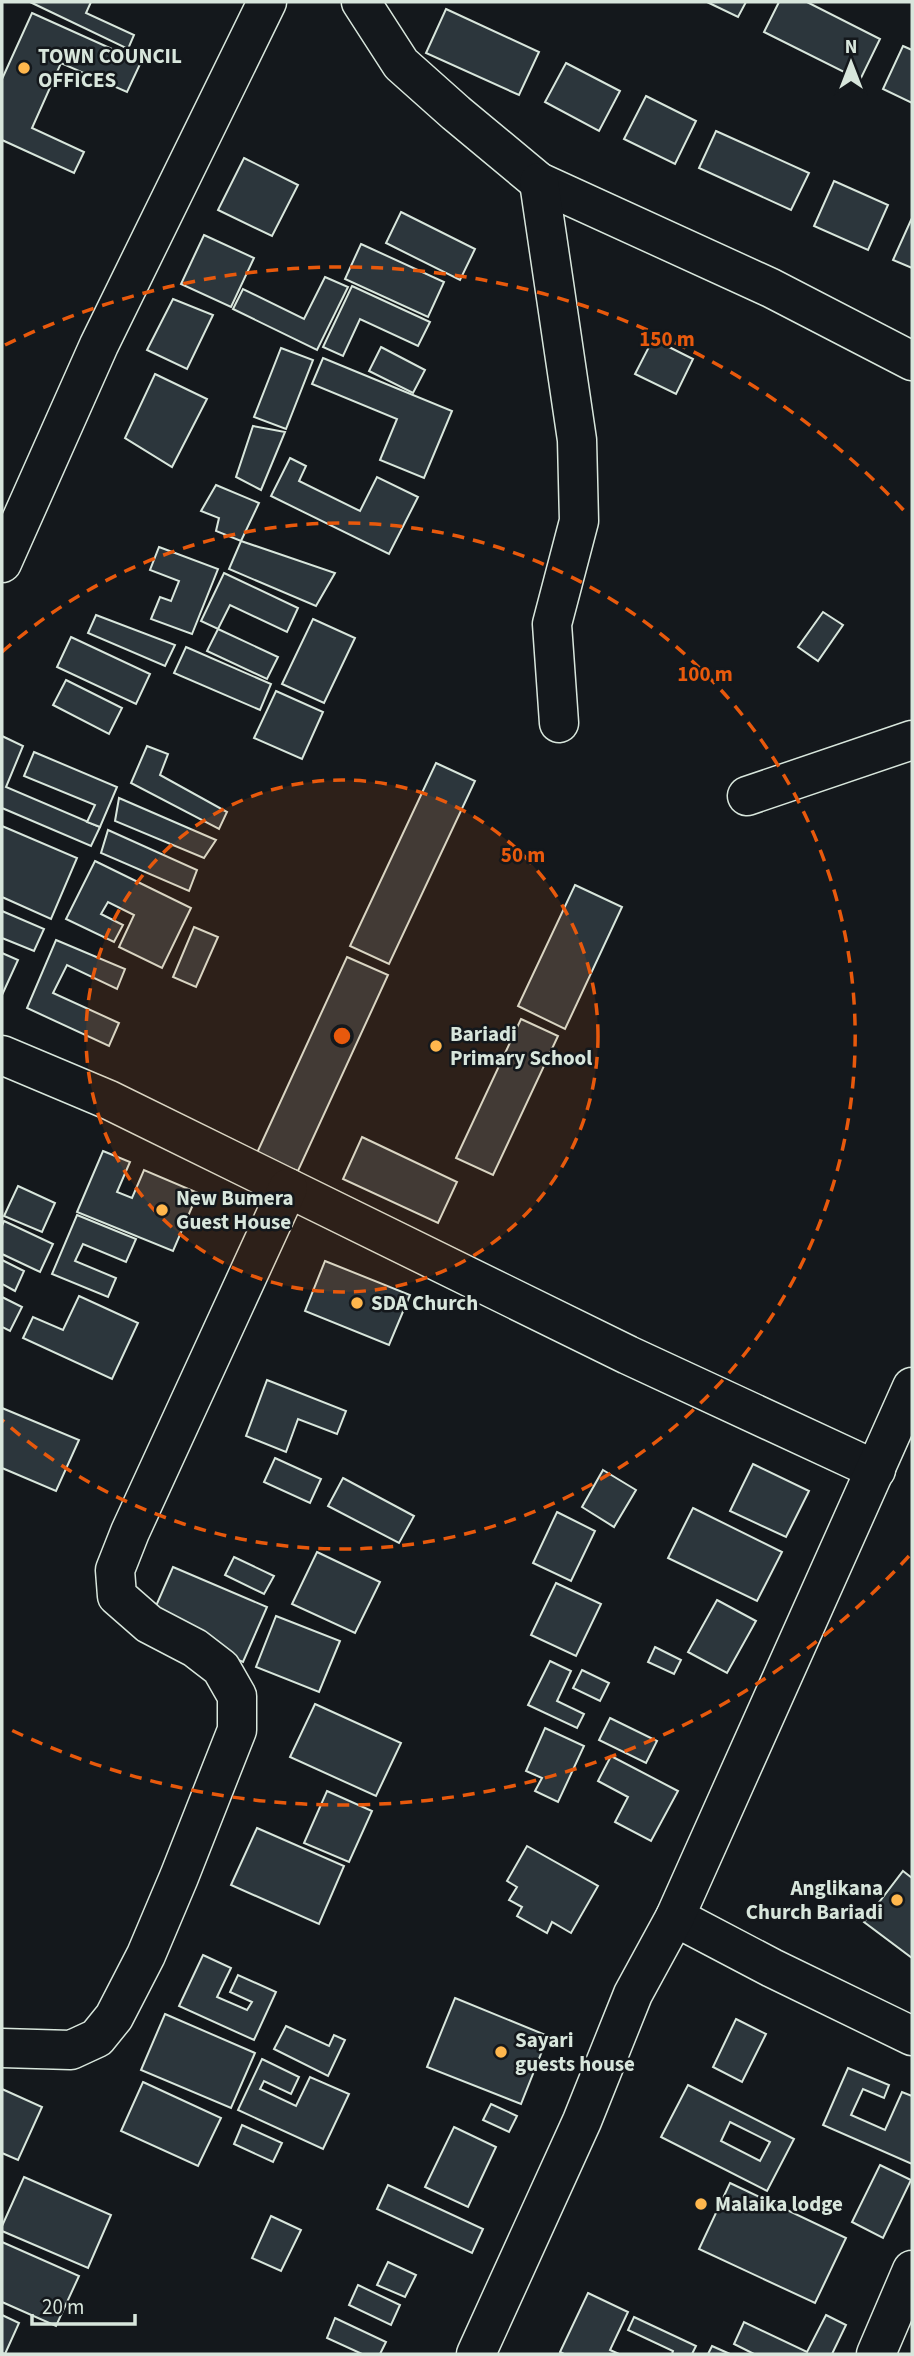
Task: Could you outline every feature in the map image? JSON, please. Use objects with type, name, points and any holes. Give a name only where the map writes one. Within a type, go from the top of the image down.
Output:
[{"type":"street","points":[[2,563],[99,345],[267,2]]},
{"type":"street","points":[[360,2],[401,64],[539,182],[771,288],[912,361]]},
{"type":"street","points":[[539,182],[577,440],[579,521],[552,624],[559,723]]},
{"type":"street","points":[[747,796],[912,740]]},
{"type":"street","points":[[2,1055],[109,1100],[628,1355],[876,1470]]},
{"type":"street","points":[[2,2048],[71,2050],[97,2038],[114,2017],[146,1955],[180,1877],[237,1730],[237,1696],[220,1668],[195,1648],[149,1624],[117,1596],[115,1570],[288,1188]]},
{"type":"street","points":[[476,2354],[582,2121],[634,1994],[675,1917],[912,1387]]},
{"type":"street","points":[[675,1917],[912,2036]]},
{"type":"street","points":[[876,2354],[912,2270]]},
{"type":"building","points":[[30,2],[91,2],[86,13],[134,35],[128,49]]},
{"type":"building","points":[[707,2],[746,2],[738,17]]},
{"type":"building","points":[[779,2],[807,2],[880,39],[860,80],[764,32]]},
{"type":"building","points":[[446,9],[539,52],[519,95],[426,53]]},
{"type":"building","points":[[32,13],[141,62],[127,92],[61,63],[32,128],[84,152],[74,173],[2,140],[2,79]]},
{"type":"building","points":[[903,46],[912,50],[912,103],[883,89]]},
{"type":"building","points":[[566,63],[620,91],[599,131],[545,102]]},
{"type":"building","points":[[646,96],[696,121],[675,164],[624,139]]},
{"type":"building","points":[[716,131],[809,173],[791,210],[699,168]]},
{"type":"building","points":[[244,158],[298,185],[272,236],[218,210]]},
{"type":"building","points":[[834,181],[888,205],[868,250],[814,226]]},
{"type":"building","points":[[401,212],[475,249],[460,280],[386,243]]},
{"type":"building","points":[[912,221],[912,268],[893,260]]},
{"type":"building","points":[[204,235],[254,258],[231,307],[181,284]]},
{"type":"building","points":[[361,244],[444,282],[428,317],[345,279]]},
{"type":"building","points":[[325,277],[348,287],[317,350],[233,309],[243,289],[304,319]]},
{"type":"building","points":[[352,286],[430,322],[418,346],[360,319],[343,356],[323,347]]},
{"type":"building","points":[[173,299],[213,315],[187,369],[147,350]]},
{"type":"building","points":[[653,339],[693,359],[676,394],[635,374]]},
{"type":"building","points":[[381,347],[425,370],[413,393],[369,371]]},
{"type":"building","points":[[281,348],[313,360],[286,429],[254,417]]},
{"type":"building","points":[[323,358],[452,411],[424,478],[380,460],[397,419],[312,384]]},
{"type":"building","points":[[155,374],[207,399],[172,467],[125,438]]},
{"type":"building","points":[[253,426],[285,432],[261,490],[236,477]]},
{"type":"building","points":[[290,458],[306,466],[299,481],[360,511],[377,477],[418,497],[389,554],[271,496]]},
{"type":"building","points":[[216,485],[259,503],[241,541],[216,531],[219,518],[201,511]]},
{"type":"building","points":[[241,541],[335,573],[316,606],[229,569]]},
{"type":"building","points":[[159,547],[218,569],[192,634],[151,619],[160,597],[171,601],[179,581],[150,570]]},
{"type":"building","points":[[224,573],[298,608],[287,632],[230,605],[218,629],[201,621]]},
{"type":"building","points":[[823,612],[843,625],[818,661],[798,647]]},
{"type":"building","points":[[96,615],[175,645],[165,666],[88,633]]},
{"type":"building","points":[[313,619],[355,638],[324,703],[282,684]]},
{"type":"building","points":[[218,629],[278,657],[267,679],[207,651]]},
{"type":"building","points":[[71,637],[150,674],[136,704],[57,667]]},
{"type":"building","points":[[186,647],[271,684],[260,710],[174,673]]},
{"type":"building","points":[[66,680],[122,708],[109,734],[53,705]]},
{"type":"building","points":[[276,691],[323,712],[302,759],[254,738]]},
{"type":"building","points":[[2,736],[23,746],[6,787],[100,827],[91,846],[2,808]]},
{"type":"building","points":[[147,746],[168,754],[160,775],[227,812],[219,829],[131,783]]},
{"type":"building","points":[[34,752],[117,787],[100,827],[87,822],[95,805],[24,776]]},
{"type":"building","points":[[436,763],[475,781],[389,964],[350,946]]},
{"type":"building","points":[[119,798],[216,840],[204,858],[115,821]]},
{"type":"building","points":[[2,826],[77,858],[51,919],[2,897]]},
{"type":"building","points":[[108,830],[197,870],[189,891],[101,853]]},
{"type":"building","points":[[95,861],[191,908],[162,968],[119,947],[134,915],[108,902],[101,914],[123,925],[114,942],[66,919]]},
{"type":"building","points":[[575,885],[622,907],[565,1029],[518,1006]]},
{"type":"building","points":[[2,911],[44,929],[34,951],[2,938]]},
{"type":"building","points":[[194,927],[218,937],[196,987],[173,977]]},
{"type":"building","points":[[56,940],[125,969],[117,989],[67,965],[53,993],[119,1023],[109,1046],[27,1008]]},
{"type":"building","points":[[2,953],[18,960],[2,995]]},
{"type":"building","points":[[347,957],[388,975],[297,1173],[256,1155]]},
{"type":"building","points":[[521,1019],[558,1036],[493,1175],[456,1158]]},
{"type":"building","points":[[362,1137],[457,1182],[438,1223],[343,1179]]},
{"type":"building","points":[[103,1151],[130,1162],[117,1192],[132,1198],[144,1170],[198,1193],[173,1251],[77,1212]]},
{"type":"building","points":[[18,1186],[55,1203],[42,1232],[4,1216]]},
{"type":"building","points":[[77,1215],[136,1239],[126,1262],[83,1244],[75,1261],[116,1278],[108,1297],[52,1274]]},
{"type":"building","points":[[4,1221],[53,1244],[40,1272],[2,1254]]},
{"type":"building","points":[[2,1260],[24,1271],[15,1291],[2,1284]]},
{"type":"building","name":"SDA Church","points":[[325,1261],[410,1295],[389,1345],[305,1311]]},
{"type":"building","points":[[79,1296],[138,1323],[112,1379],[23,1338],[33,1317],[63,1330]]},
{"type":"building","points":[[2,1297],[22,1307],[10,1331],[2,1327]]},
{"type":"building","points":[[267,1380],[346,1411],[337,1434],[298,1419],[286,1452],[246,1436]]},
{"type":"building","points":[[2,1408],[79,1440],[56,1491],[2,1468]]},
{"type":"building","points":[[275,1458],[321,1479],[310,1503],[264,1482]]},
{"type":"building","points":[[753,1464],[809,1491],[786,1537],[730,1511]]},
{"type":"building","points":[[603,1470],[636,1490],[614,1527],[582,1507]]},
{"type":"building","points":[[343,1478],[414,1516],[399,1543],[328,1506]]},
{"type":"building","points":[[693,1508],[782,1552],[757,1601],[668,1558]]},
{"type":"building","points":[[557,1512],[595,1531],[571,1581],[533,1563]]},
{"type":"building","points":[[317,1552],[380,1582],[355,1633],[292,1604]]},
{"type":"building","points":[[234,1557],[274,1576],[264,1594],[225,1575]]},
{"type":"building","points":[[173,1567],[267,1607],[243,1662],[149,1622]]},
{"type":"building","points":[[556,1583],[601,1604],[576,1656],[531,1635]]},
{"type":"building","points":[[717,1600],[756,1621],[727,1673],[688,1652]]},
{"type":"building","points":[[276,1616],[340,1641],[319,1692],[256,1667]]},
{"type":"building","points":[[655,1647],[681,1660],[674,1674],[648,1662]]},
{"type":"building","points":[[550,1661],[571,1671],[557,1701],[584,1714],[577,1728],[528,1705]]},
{"type":"building","points":[[582,1670],[609,1683],[600,1701],[573,1688]]},
{"type":"building","points":[[315,1704],[401,1743],[376,1796],[290,1757]]},
{"type":"building","points":[[610,1718],[657,1741],[646,1763],[599,1740]]},
{"type":"building","points":[[545,1728],[584,1746],[558,1802],[535,1791],[542,1778],[526,1771]]},
{"type":"building","points":[[611,1756],[678,1791],[651,1841],[615,1822],[628,1797],[598,1781]]},
{"type":"building","points":[[327,1791],[372,1811],[349,1862],[304,1843]]},
{"type":"building","points":[[257,1828],[344,1866],[319,1924],[231,1885]]},
{"type":"building","points":[[527,1846],[598,1886],[571,1933],[552,1922],[547,1933],[517,1916],[522,1907],[509,1900],[517,1887],[507,1881]]},
{"type":"building","name":"Anglikana Church Bariadi","points":[[903,1871],[912,1878],[912,1958],[864,1922]]},
{"type":"building","points":[[203,1955],[231,1968],[217,1997],[247,2010],[252,2002],[230,1992],[238,1975],[276,1992],[254,2040],[179,2006]]},
{"type":"building","points":[[455,1998],[548,2036],[521,2104],[427,2067]]},
{"type":"building","points":[[165,2014],[255,2053],[231,2108],[141,2070]]},
{"type":"building","points":[[736,2019],[766,2034],[742,2082],[713,2067]]},
{"type":"building","points":[[286,2026],[329,2046],[334,2035],[345,2040],[328,2076],[274,2049]]},
{"type":"building","points":[[262,2059],[299,2077],[291,2094],[264,2081],[260,2089],[296,2106],[310,2077],[349,2094],[323,2149],[238,2110]]},
{"type":"building","points":[[848,2068],[889,2085],[884,2098],[863,2089],[851,2115],[885,2130],[902,2092],[912,2096],[912,2164],[823,2125]]},
{"type":"building","points":[[143,2082],[221,2118],[198,2166],[121,2131]]},
{"type":"building","points":[[688,2085],[794,2139],[767,2191],[661,2137]],"holes":[[[730,2122],[770,2142],[760,2161],[721,2141]]]},
{"type":"building","points":[[2,2089],[42,2107],[18,2160],[2,2153]]},
{"type":"building","points":[[491,2104],[517,2116],[509,2132],[483,2120]]},
{"type":"building","points":[[242,2125],[282,2143],[273,2162],[234,2144]]},
{"type":"building","points":[[454,2127],[496,2147],[468,2207],[425,2187]]},
{"type":"building","points":[[880,2165],[911,2180],[883,2238],[852,2222]]},
{"type":"building","points":[[24,2177],[111,2215],[88,2268],[2,2231]]},
{"type":"building","points":[[730,2183],[846,2238],[815,2303],[699,2249]]},
{"type":"building","points":[[388,2185],[483,2229],[472,2253],[377,2209]]},
{"type":"building","points":[[271,2216],[301,2230],[281,2271],[252,2258]]},
{"type":"building","points":[[2,2242],[79,2276],[56,2326],[2,2302]]},
{"type":"building","points":[[388,2262],[416,2275],[405,2297],[377,2285]]},
{"type":"building","points":[[358,2285],[400,2305],[391,2325],[349,2305]]},
{"type":"building","points":[[588,2293],[628,2312],[610,2350],[619,2354],[560,2352]]},
{"type":"building","points":[[2,2315],[19,2323],[5,2354],[2,2353]]},
{"type":"building","points":[[826,2315],[846,2325],[832,2354],[754,2354],[734,2344],[744,2322],[807,2352]]},
{"type":"building","points":[[634,2317],[696,2346],[692,2354],[672,2354],[673,2351],[628,2330]]},
{"type":"building","points":[[335,2318],[386,2342],[380,2354],[362,2354],[327,2338]]},
{"type":"building","points":[[712,2346],[730,2354],[708,2354]]},
{"type":"place","name":"TOWN COUNCIL OFFICES","points":[[24,68]]},
{"type":"place","name":"Bariadi Primary School","points":[[436,1046]]},
{"type":"place","name":"New Bumera Guest House","points":[[162,1210]]},
{"type":"place","name":"SDA Church","points":[[357,1303]]},
{"type":"place","name":"Anglikana Church Bariadi","points":[[897,1900]]},
{"type":"place","name":"Sayari guests house","points":[[501,2052]]},
{"type":"place","name":"Malaika lodge","points":[[701,2204]]}]
